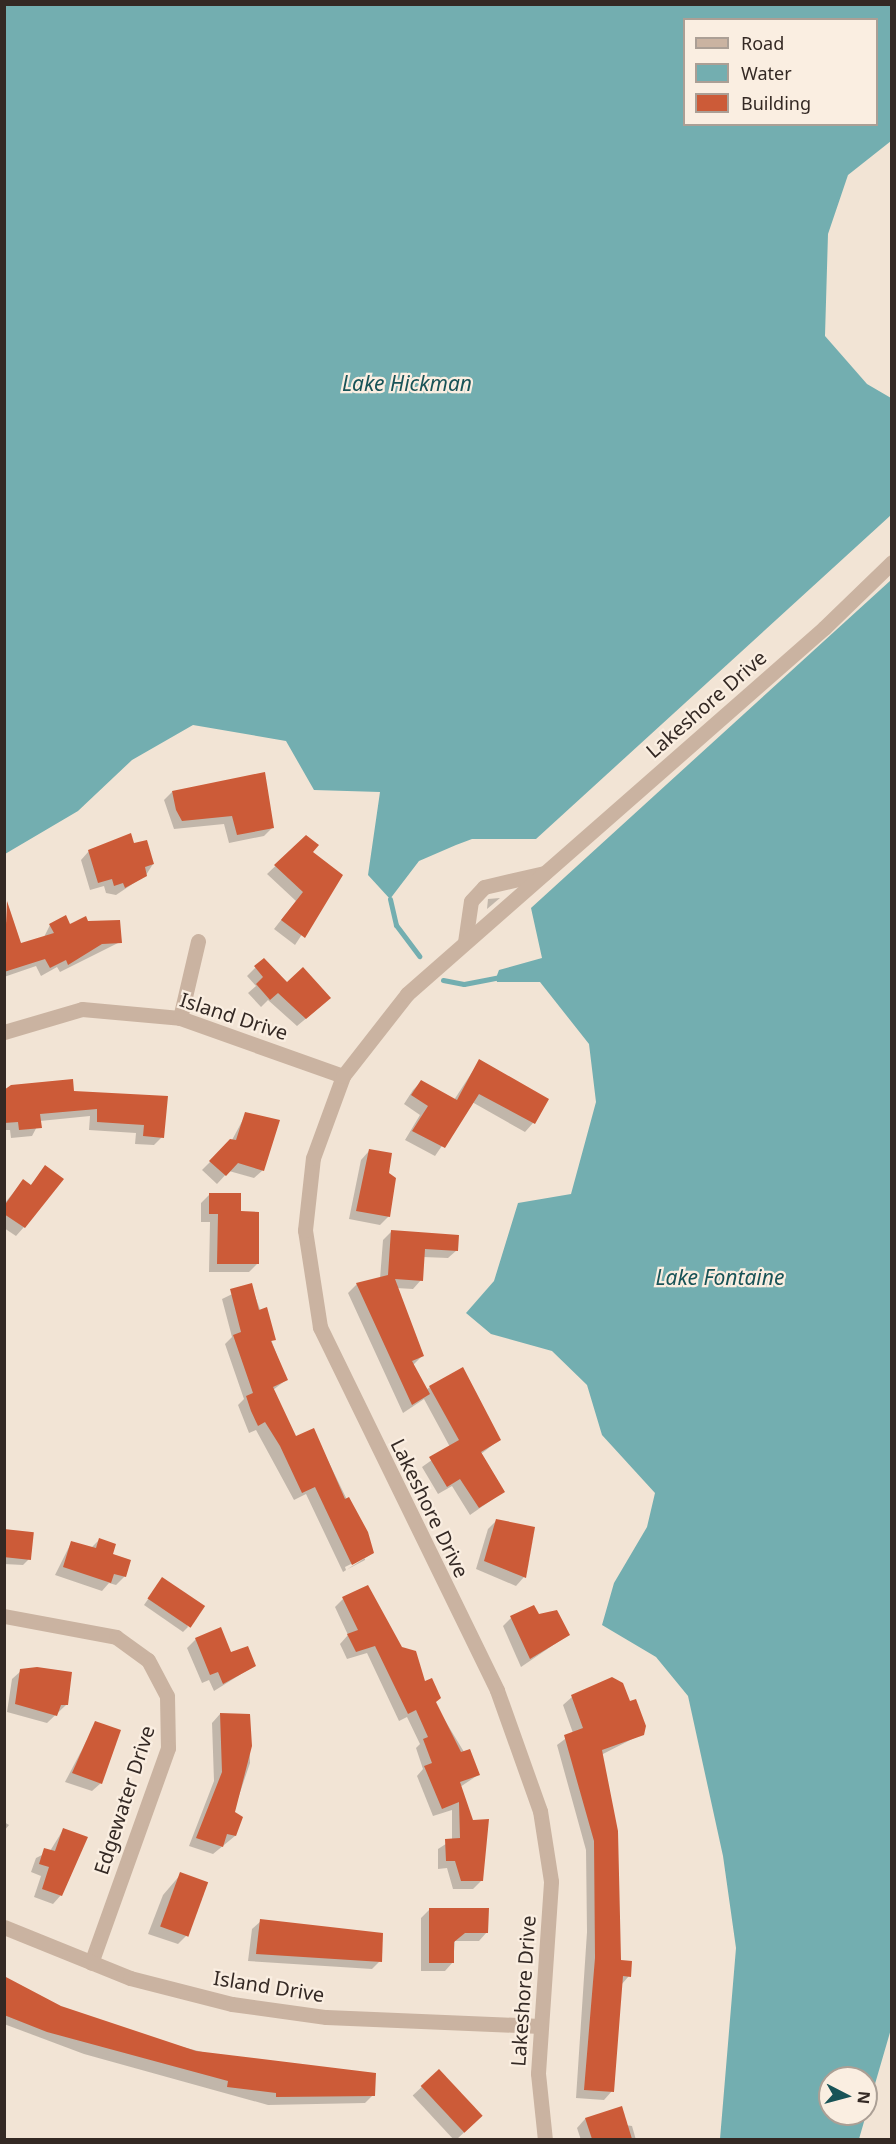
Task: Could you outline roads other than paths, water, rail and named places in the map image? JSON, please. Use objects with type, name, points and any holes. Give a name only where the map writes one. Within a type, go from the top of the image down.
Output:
[{"type":"street","name":"Lakeshore Drive","points":[[545,2139],[538,2094],[540,2026],[550,1881],[532,1781],[496,1690],[339,1370],[312,1294],[307,1193],[320,1129],[343,1076],[407,994],[824,628],[891,562]]},
{"type":"street","name":"Lakeshore Drive","points":[[465,942],[471,901],[484,887],[544,873]]},
{"type":"street","points":[[180,1018],[198,941]]},
{"type":"street","name":"Island Drive","points":[[4,1032],[82,1010],[180,1018],[343,1076]]},
{"type":"street","name":"Edgewater Drive","points":[[4,1616],[116,1636],[148,1660],[167,1696],[168,1748],[92,1963]]},
{"type":"street","name":"Island Drive","points":[[4,1926],[92,1963],[165,1989],[296,2014],[540,2026]]},
{"type":"water","name":"Lake Hickman","points":[[5,4],[891,5],[891,141],[848,175],[828,234],[825,336],[867,384],[891,398],[891,515],[536,839],[472,839],[456,845],[419,861],[390,899],[368,875],[380,792],[314,790],[286,741],[193,725],[132,760],[78,811],[5,854]]},
{"type":"water","name":"Lake Fontaine","points":[[891,580],[891,2029],[878,2074],[878,2066],[818,2066],[818,2126],[863,2126],[859,2139],[720,2139],[736,1948],[723,1856],[688,1696],[656,1657],[602,1625],[614,1583],[647,1527],[655,1493],[602,1435],[587,1385],[552,1351],[491,1334],[466,1313],[494,1281],[518,1203],[571,1194],[596,1102],[589,1044],[540,982],[497,982],[499,970],[542,958],[531,908]]},
{"type":"waterway","points":[[390,899],[396,925],[419,956]]},
{"type":"waterway","points":[[443,980],[464,984],[496,978]]}]
